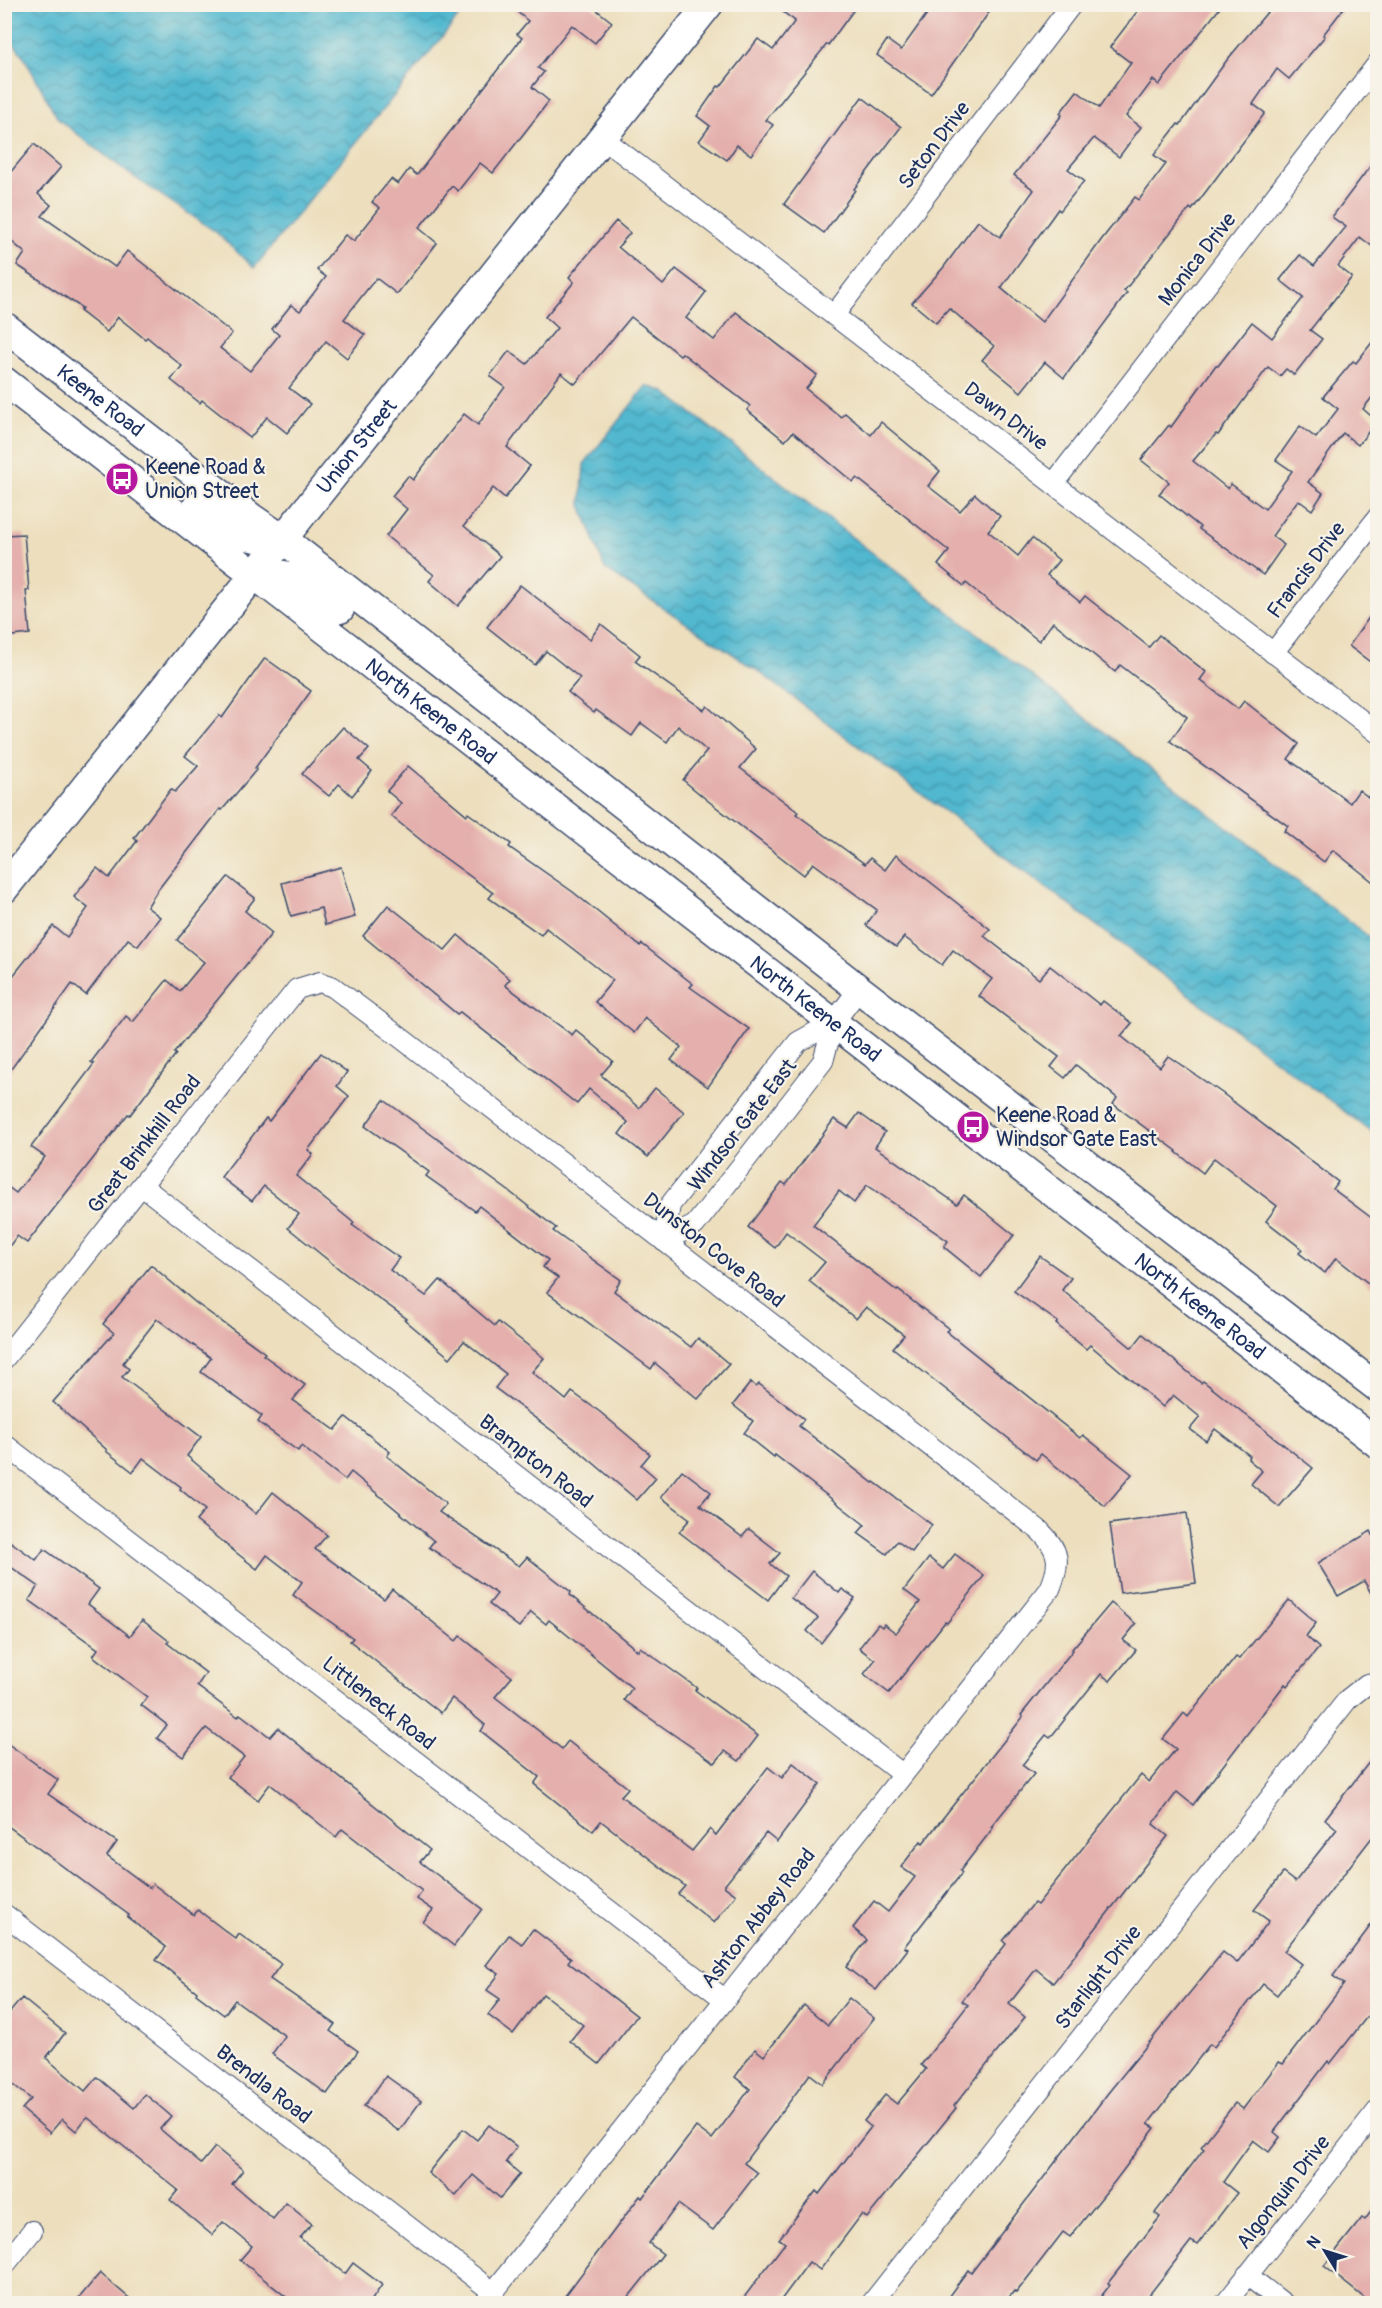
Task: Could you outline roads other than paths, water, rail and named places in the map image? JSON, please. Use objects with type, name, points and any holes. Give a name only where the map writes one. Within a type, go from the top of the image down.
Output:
[{"type":"main road","name":"Union Street","points":[[4,890],[604,139],[709,4]]},
{"type":"main road","name":"Keene Road","points":[[4,326],[252,518],[283,539]]},
{"type":"main road","points":[[4,365],[32,380],[225,528],[260,540],[283,539]]},
{"type":"main road","name":"Keene Road","points":[[4,381],[255,574]]},
{"type":"main road","name":"North Keene Road","points":[[283,539],[859,989],[1377,1388]]},
{"type":"main road","points":[[255,574],[276,572],[298,578],[312,587],[601,812],[694,860]]},
{"type":"main road","name":"North Keene Road","points":[[255,574],[1377,1444]]},
{"type":"street","name":"Seton Drive","points":[[834,315],[1072,4]]},
{"type":"street","name":"Monica Drive","points":[[1054,483],[1377,63]]},
{"type":"street","name":"Dawn Drive","points":[[604,139],[1377,733]]},
{"type":"street","name":"Francis Drive","points":[[1273,653],[1377,517]]},
{"type":"street","name":"Great Brinkhill Road","points":[[4,1359],[297,989],[320,982],[333,987]]},
{"type":"street","name":"Dunston Cove Road","points":[[333,987],[1039,1530],[1051,1542],[1057,1558]]},
{"type":"street","name":"Windsor Gate East","points":[[664,1241],[695,1225],[823,1061],[834,1022],[859,989]]},
{"type":"street","name":"Windsor Gate East","points":[[664,1241],[670,1205],[798,1042],[834,1022]]},
{"type":"street","name":"Brampton Road","points":[[142,1186],[902,1774]]},
{"type":"street","name":"Littleneck Road","points":[[4,1444],[724,1999]]},
{"type":"street","name":"Ashton Abbey Road","points":[[489,2298],[1050,1589],[1057,1573],[1057,1558]]},
{"type":"street","name":"Starlight Drive","points":[[871,2304],[1348,1699],[1372,1683]]},
{"type":"street","name":"Brendla Road","points":[[4,1914],[489,2298]]},
{"type":"street","name":"Algonquin Drive","points":[[1225,2304],[1377,2110]]},
{"type":"street","points":[[4,2266],[32,2231]]},
{"type":"street","points":[[1247,2276],[1284,2304]]},
{"type":"water","points":[[4,5],[468,5],[254,268],[216,232],[128,173],[58,119],[24,57],[5,32]]},
{"type":"water","points":[[646,386],[663,391],[1377,943],[1377,1136],[758,671],[605,569],[581,505],[584,464]]},
{"type":"place","name":"Keene Road & Union Street","points":[[122,479]]},
{"type":"place","name":"Keene Road & Windsor Gate East","points":[[973,1127]]}]
